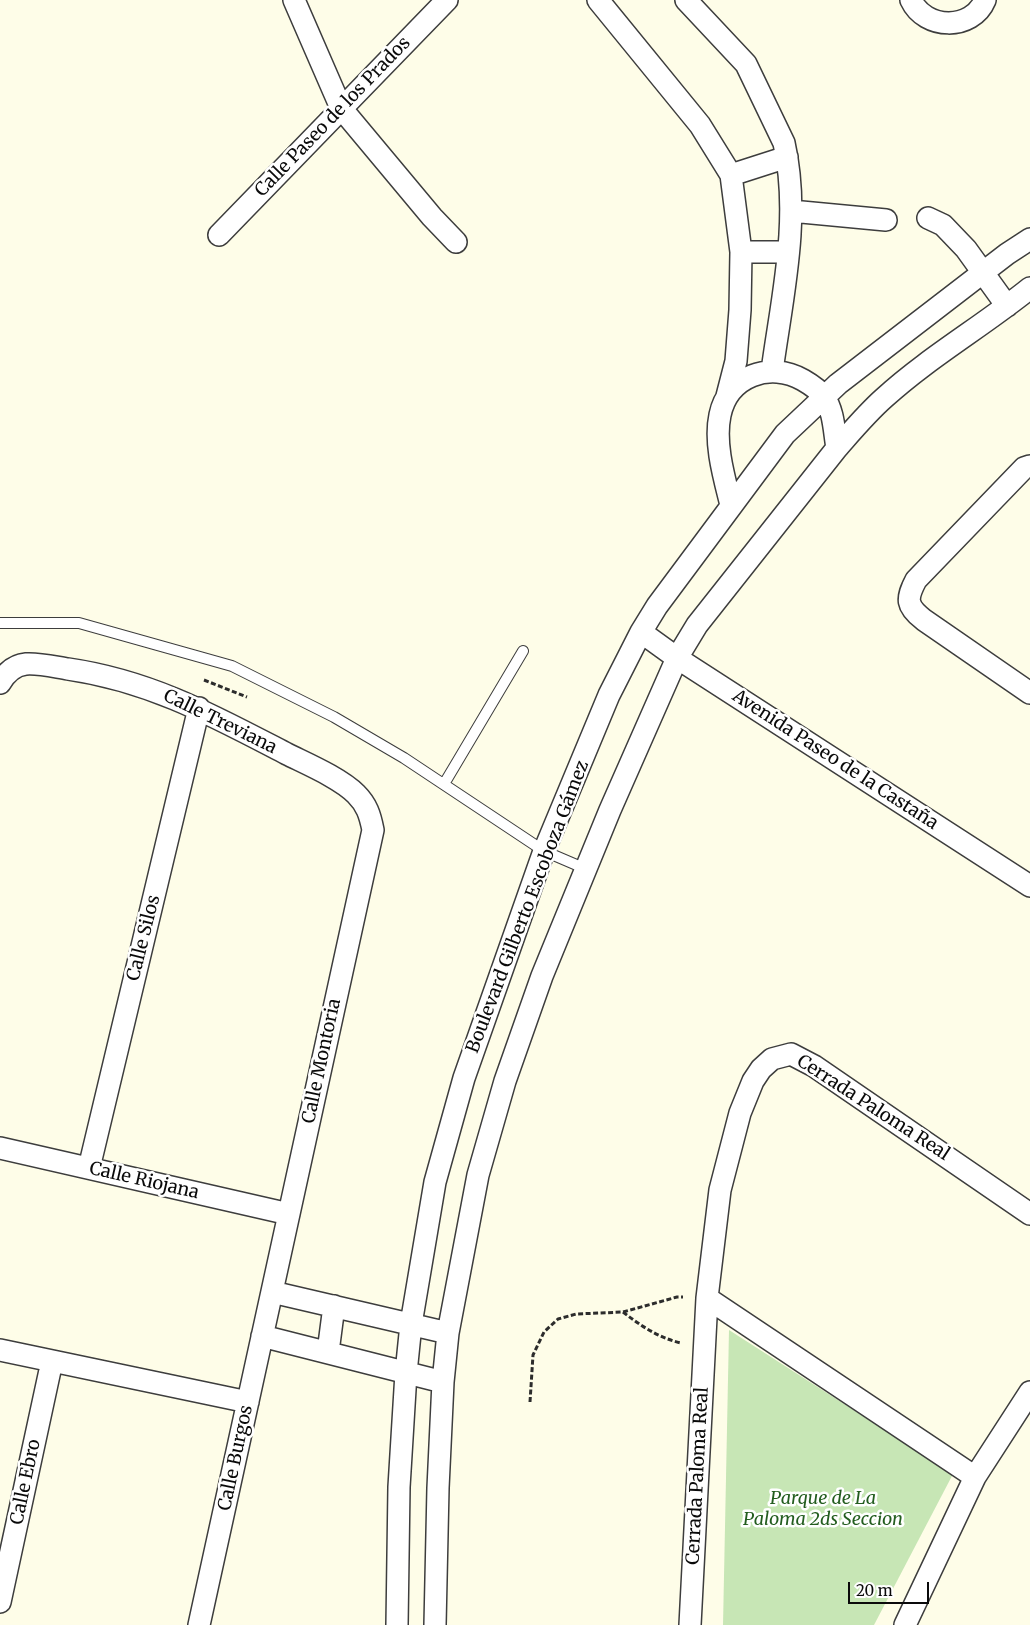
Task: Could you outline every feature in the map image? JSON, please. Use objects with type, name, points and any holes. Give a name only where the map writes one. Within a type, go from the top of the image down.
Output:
[{"type":"street","points":[[294,0],[341,108],[432,217],[456,242]]},
{"type":"street","name":"Calle Paseo de los Prados","points":[[219,235],[447,0]]},
{"type":"street","points":[[598,0],[700,125],[731,175],[742,252],[740,310],[736,361],[720,414],[719,429],[720,448],[731,505]]},
{"type":"street","points":[[686,0],[746,64],[784,143],[787,157],[791,211],[788,252],[772,371]]},
{"type":"street","points":[[911,0],[922,14],[935,21],[949,23],[963,21],[976,14],[986,0]]},
{"type":"street","points":[[731,175],[787,157]]},
{"type":"street","points":[[791,211],[886,220]]},
{"type":"street","points":[[928,218],[943,225],[966,249],[1007,306]]},
{"type":"street","name":"Boulevard Gilberto Escoboza Gámez","points":[[397,1625],[399,1487],[406,1373],[411,1324],[435,1182],[464,1078],[544,851],[609,694],[641,632],[657,606],[785,434],[823,396],[1007,254],[1030,239]]},
{"type":"street","points":[[742,252],[788,252]]},
{"type":"street","points":[[435,1625],[438,1488],[443,1382],[448,1333],[478,1175],[505,1081],[542,976],[677,658],[698,625],[861,420],[885,397],[950,346],[1030,288]]},
{"type":"street","points":[[727,396],[743,379],[753,375],[772,371],[794,375],[811,384],[823,396],[833,420],[837,448]]},
{"type":"street","points":[[1030,466],[1024,468],[916,580],[910,592],[909,602],[914,612],[924,620],[1030,693]]},
{"type":"street","name":"Avenida Paseo de la Castaña","points":[[641,632],[677,658],[1030,886]]},
{"type":"street","name":"Calle Treviana","points":[[3,677],[25,664],[97,674],[158,692],[200,708],[327,775],[354,792],[365,804],[373,830]]},
{"type":"street","name":"Calle Silos","points":[[89,1168],[200,708]]},
{"type":"street","name":"Calle Montoria","points":[[272,1292],[373,830]]},
{"type":"street","name":"Cerrada Paloma Real","points":[[690,1625],[707,1298],[720,1190],[740,1113],[753,1081],[761,1069],[772,1059],[791,1054],[814,1066],[1030,1214]]},
{"type":"street","name":"Calle Riojana","points":[[0,1148],[289,1214]]},
{"type":"street","points":[[272,1292],[448,1333]]},
{"type":"street","name":"Calle Burgos","points":[[199,1625],[272,1292]]},
{"type":"street","points":[[707,1298],[975,1477]]},
{"type":"street","points":[[328,1352],[334,1306]]},
{"type":"street","points":[[262,1336],[443,1382]]},
{"type":"street","points":[[0,1350],[248,1402]]},
{"type":"street","name":"Calle Ebro","points":[[0,1602],[52,1361]]},
{"type":"street","points":[[905,1625],[975,1477],[1030,1392]]},
{"type":"lane","points":[[0,623],[79,623],[232,666],[334,717],[404,758],[544,851],[586,869]]},
{"type":"lane","points":[[444,784],[523,651]]},
{"type":"path","points":[[530,1402],[533,1355],[544,1332],[558,1319],[576,1314],[623,1312],[677,1297],[707,1298]]},
{"type":"path","points":[[623,1312],[643,1328],[668,1340],[704,1348]]},
{"type":"green space","name":"Parque de La Paloma 2ds Seccion","points":[[729,1330],[953,1474],[874,1625],[723,1625]]}]
